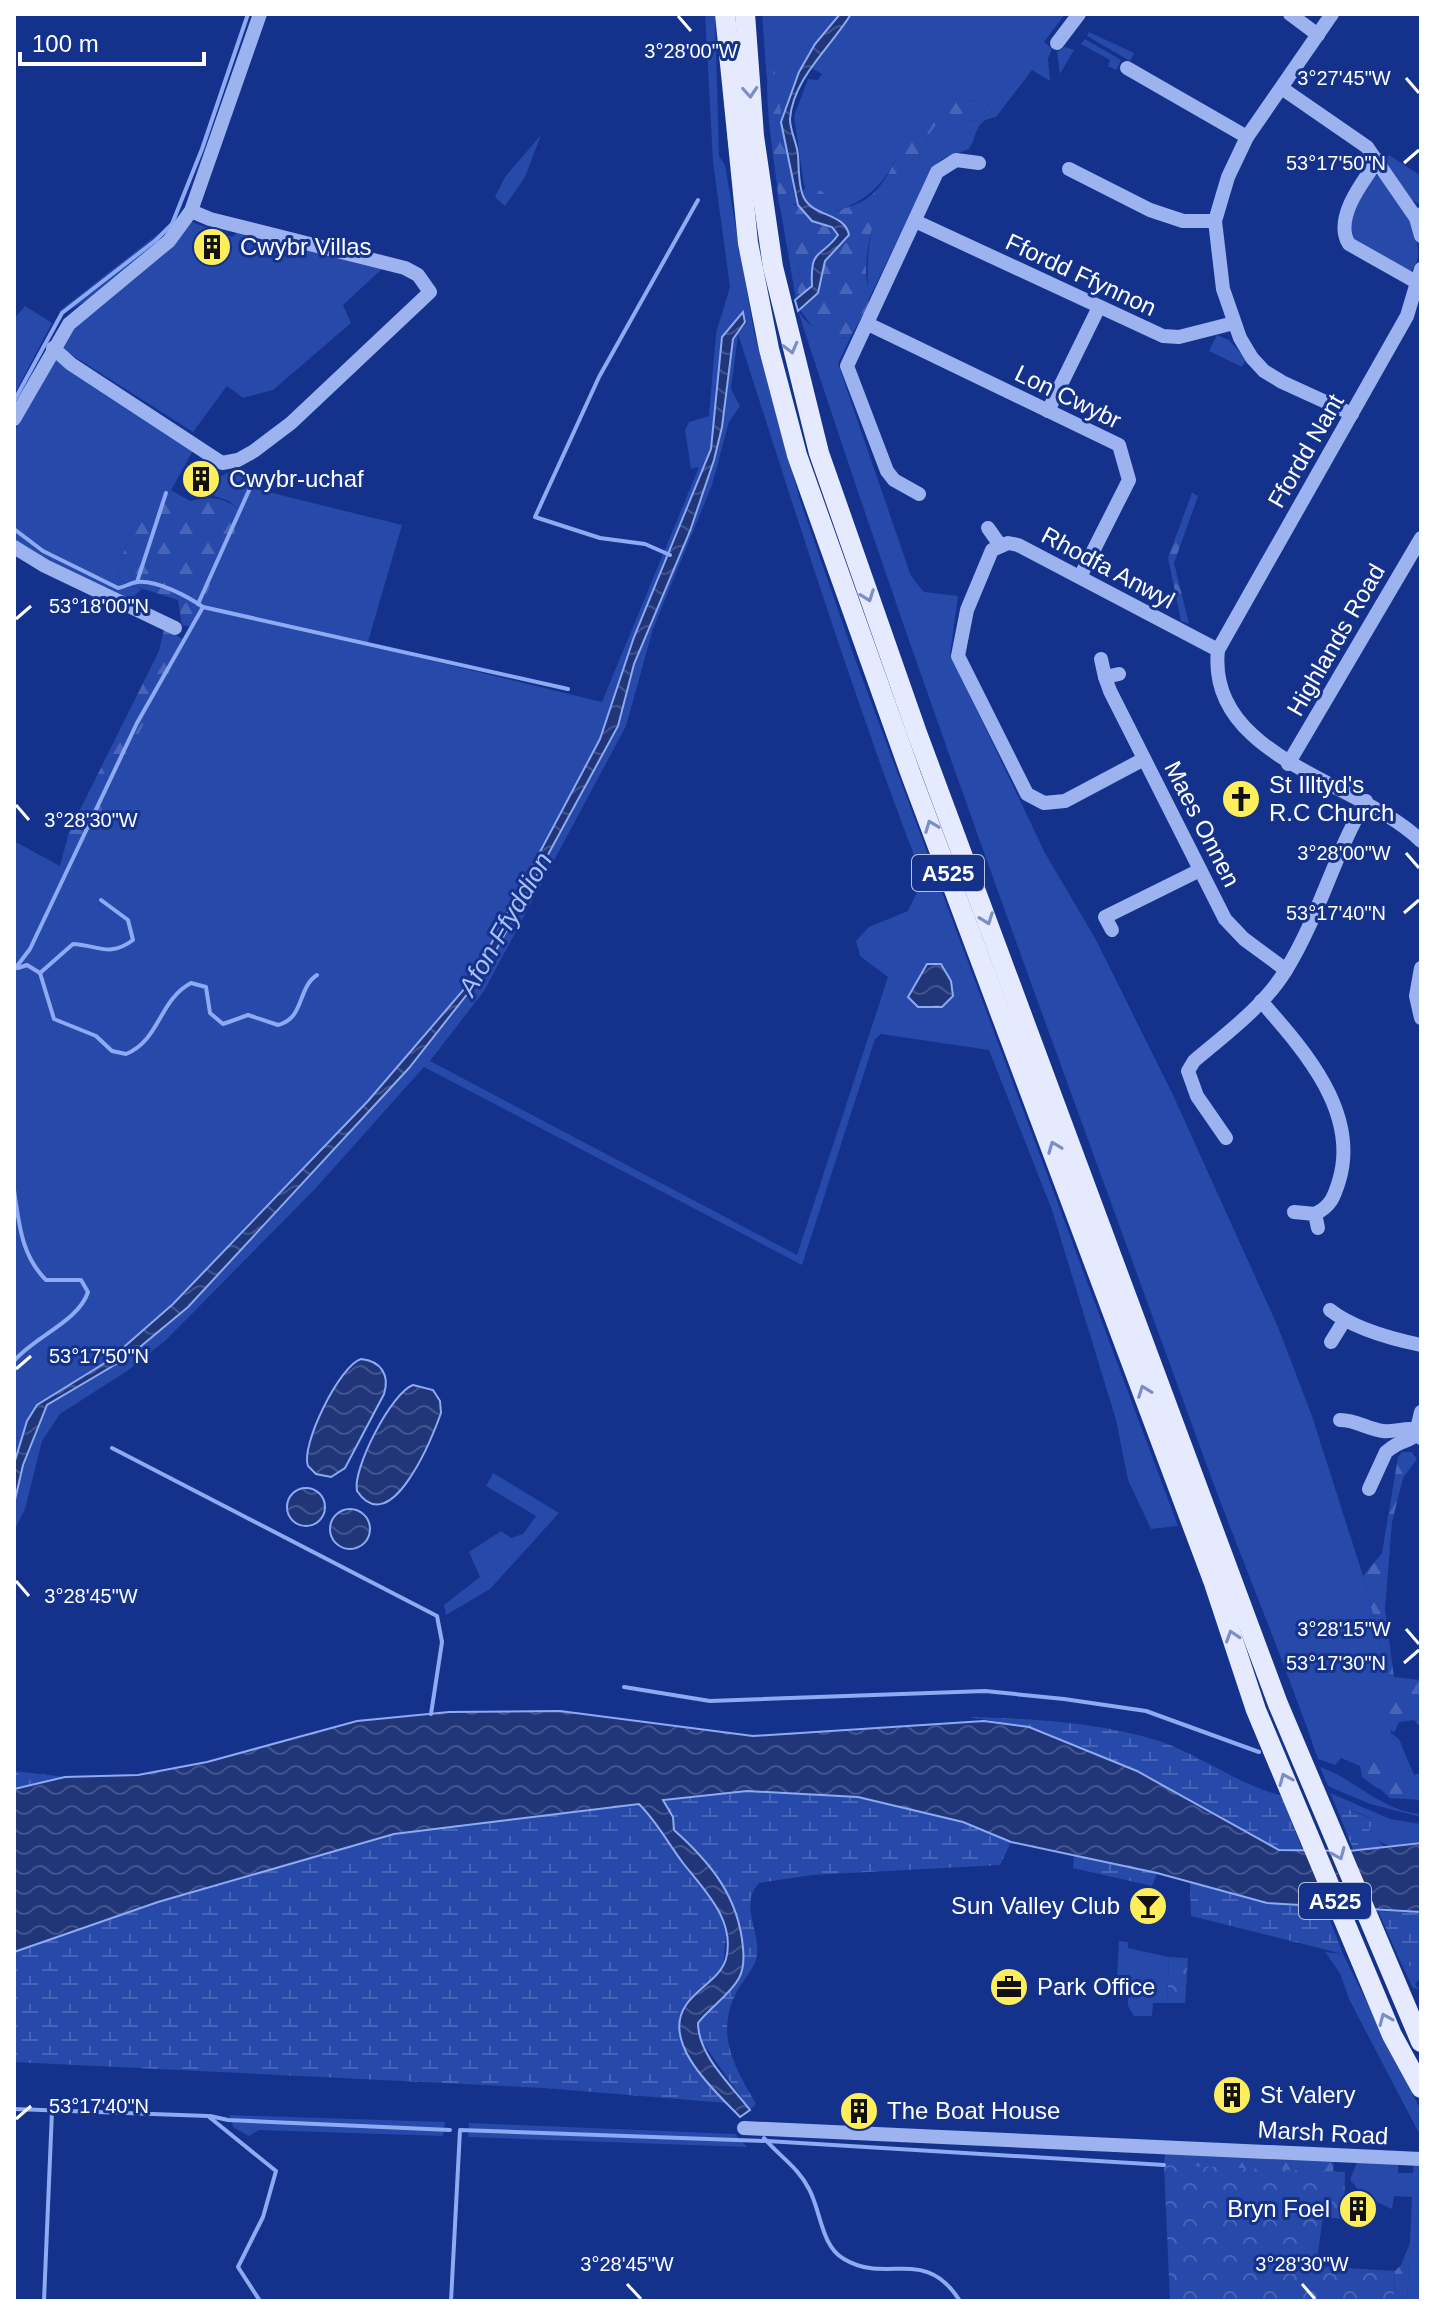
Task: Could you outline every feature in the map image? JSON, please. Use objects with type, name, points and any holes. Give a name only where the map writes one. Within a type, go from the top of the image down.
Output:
[{"type":"main road","name":"A525","points":[[725,14],[748,243],[769,349],[797,455],[911,775],[1183,1496],[1256,1710],[1392,2035],[1421,2088]]},
{"type":"main road","name":"A525","points":[[745,14],[754,136],[773,267],[819,453],[917,733],[1278,1704],[1421,2042]]},
{"type":"street","points":[[14,419],[69,324],[169,241],[191,211],[260,14]]},
{"type":"street","points":[[1067,38],[1079,14]]},
{"type":"street","points":[[1290,14],[1318,35]]},
{"type":"street","points":[[1332,14],[1247,137],[1228,177],[1215,221],[1223,289],[1234,323],[1252,358],[1264,371],[1352,414]]},
{"type":"street","points":[[1127,68],[1155,76],[1247,137]]},
{"type":"street","points":[[1283,89],[1355,137],[1378,160],[1418,216],[1421,236]]},
{"type":"street","points":[[909,492],[887,471],[847,366],[937,172],[945,164],[974,157]]},
{"type":"street","points":[[1378,160],[1344,221],[1345,238],[1349,244],[1420,276]]},
{"type":"street","points":[[1088,163],[1085,171],[1095,181]]},
{"type":"street","points":[[1069,169],[1150,210],[1183,221],[1215,221]]},
{"type":"street","points":[[53,348],[71,364],[222,463],[230,462],[254,451],[291,423],[430,292],[418,275],[405,268],[210,219],[191,211]]},
{"type":"street","name":"Ffordd Ffynnon","points":[[915,221],[1098,309],[1163,336],[1179,337],[1234,323]]},
{"type":"street","name":"Ffordd Nant","points":[[1218,650],[1407,316],[1420,276]]},
{"type":"street","points":[[1048,411],[1098,309]]},
{"type":"street","name":"Lon Cwybr","points":[[868,324],[1119,445],[1129,480],[1080,577]]},
{"type":"street","points":[[988,528],[1000,545]]},
{"type":"street","name":"Highlands Road","points":[[1288,764],[1421,538]]},
{"type":"street","name":"Rhodfa Anwyl","points":[[1144,759],[1065,801],[1044,803],[1027,794],[958,656],[967,610],[986,559],[1000,545],[1018,545],[1218,650]]},
{"type":"street","points":[[14,547],[45,566],[175,628]]},
{"type":"street","points":[[1218,650],[1219,678],[1238,718],[1288,764],[1366,801],[1390,815],[1421,841]]},
{"type":"street","name":"Maes Onnen","points":[[1101,659],[1112,676],[1144,759],[1234,930],[1286,970]]},
{"type":"street","points":[[1226,1138],[1197,1096],[1188,1071],[1261,1001],[1286,970],[1350,828],[1366,801]]},
{"type":"street","points":[[1103,924],[1200,870]]},
{"type":"street","points":[[1421,968],[1416,996],[1421,1018]]},
{"type":"street","points":[[1261,1001],[1303,1049],[1341,1128],[1343,1158],[1329,1206],[1316,1221],[1294,1212]]},
{"type":"street","points":[[1330,1310],[1344,1321],[1364,1326],[1387,1338],[1421,1345]]},
{"type":"street","points":[[1331,1342],[1344,1321]]},
{"type":"street","points":[[1419,1436],[1421,1412]]},
{"type":"street","points":[[1340,1420],[1356,1420],[1365,1427],[1385,1431],[1410,1429],[1419,1436]]},
{"type":"street","points":[[1369,1489],[1386,1452],[1419,1436]]},
{"type":"street","name":"Marsh Road","points":[[744,2128],[1421,2159]]},
{"type":"green space","points":[[705,14],[715,14],[719,156],[725,165],[754,332],[800,500],[854,656],[1178,1526],[1151,1529],[1128,1480],[1116,1420],[1052,1210],[989,1050],[881,1034],[875,1039],[802,1265],[424,1067],[315,1189],[165,1341],[127,1371],[60,1414],[42,1441],[25,1509],[14,1531],[14,1504],[23,1465],[47,1405],[128,1357],[188,1307],[409,1068],[483,974],[618,726],[634,664],[690,531],[714,460],[722,427],[733,338],[747,323],[744,310],[722,337],[711,449],[634,637],[600,739],[472,980],[368,1101],[173,1304],[108,1361],[37,1405],[14,1464],[14,841],[71,872],[244,514],[229,501],[214,496],[220,477],[239,466],[256,489],[402,525],[367,645],[602,702],[699,467],[691,469],[685,430],[689,422],[709,416],[716,333],[730,287],[713,162]],"holes":[[[738,334],[850,676],[923,879],[908,911],[869,927],[856,941],[860,956],[888,977],[797,1255],[430,1061],[484,991],[626,726],[653,629],[712,485],[729,422],[740,406],[731,389]]]},
{"type":"green space","points":[[762,14],[840,14],[815,44],[799,72],[781,122],[774,65],[769,63],[767,82]]},
{"type":"green space","points":[[851,14],[1065,14],[1044,42],[1052,49],[1048,59],[1050,81],[1032,70],[996,117],[980,125],[969,149],[942,159],[931,170],[869,299],[868,265],[872,228],[886,196],[898,184],[913,176],[926,139],[937,122],[980,120],[992,112],[986,102],[948,100],[930,109],[917,121],[878,186],[861,200],[836,211],[811,197],[804,185],[794,116],[808,79],[818,80],[822,74],[811,68]]},
{"type":"green space","points":[[1089,32],[1134,53],[1130,61],[1087,36]]},
{"type":"green space","points":[[1085,39],[1121,60],[1116,70],[1108,66],[1110,60],[1081,44]]},
{"type":"green space","points":[[1065,47],[1074,50],[1060,74],[1057,52]]},
{"type":"green space","points":[[768,63],[774,65],[787,154],[787,193],[795,206],[804,198],[803,190],[811,184],[824,193],[836,211],[866,199],[890,171],[913,125],[934,104],[949,99],[986,102],[992,112],[980,120],[937,123],[926,139],[913,176],[891,191],[883,203],[868,245],[868,303],[850,338],[821,338],[797,306],[799,261],[789,256],[789,241],[780,208],[768,115]]},
{"type":"green space","points":[[541,135],[525,177],[505,206],[495,197],[505,177]]},
{"type":"green space","points":[[787,154],[798,205],[791,202],[787,193]]},
{"type":"green space","points":[[1389,155],[1421,176],[1421,205],[1412,200],[1385,161]]},
{"type":"green space","points":[[1379,174],[1402,207],[1415,236],[1417,262],[1410,272],[1355,242],[1349,223],[1369,180]]},
{"type":"green space","points":[[781,209],[788,235],[789,255],[799,261],[797,306]]},
{"type":"green space","points":[[189,221],[232,237],[238,231],[384,267],[343,305],[351,323],[273,390],[243,398],[227,386],[193,432],[61,348],[73,329]]},
{"type":"green space","points":[[158,234],[160,239],[96,294],[69,310],[58,312]]},
{"type":"green space","points":[[25,306],[52,323],[14,395],[14,319]]},
{"type":"green space","points":[[798,311],[821,332],[850,338],[838,364],[911,576],[924,592],[958,596],[950,654],[1045,853],[1095,938],[1173,1095],[1278,1327],[1312,1416],[1363,1576],[1389,1677],[1391,1733],[1399,1739],[1414,1775],[1393,1759],[1378,1789],[1362,1777],[1360,1766],[1341,1758],[1335,1765],[1318,1759],[1203,1455],[996,885]]},
{"type":"green space","points":[[1217,335],[1229,340],[1246,359],[1242,367],[1209,351]]},
{"type":"green space","points":[[55,358],[195,447],[170,492],[141,501],[117,572],[122,582],[142,589],[128,601],[14,543],[14,432]]},
{"type":"green space","points":[[162,485],[190,501],[213,498],[225,501],[244,514],[191,627],[182,625],[178,600],[122,582],[117,572],[141,501]]},
{"type":"green space","points":[[1192,493],[1198,496],[1174,563],[1189,624],[1181,621],[1168,558]]},
{"type":"green space","points":[[164,629],[185,640],[71,872],[60,866],[69,832],[159,651]]},
{"type":"green space","points":[[1402,1452],[1411,1452],[1417,1459],[1403,1478],[1392,1522],[1385,1609],[1394,1677],[1421,1680],[1421,1741],[1420,1726],[1414,1720],[1399,1722],[1394,1733],[1388,1726],[1389,1677],[1363,1576],[1382,1553],[1398,1457]]},
{"type":"green space","points":[[493,1473],[559,1513],[490,1589],[446,1615],[444,1605],[480,1577],[469,1552],[501,1531],[511,1538],[523,1534],[536,1516],[486,1486]]},
{"type":"green space","points":[[970,1717],[1089,1726],[1136,1735],[1175,1747],[1251,1785],[1283,1796],[1302,1850],[1279,1850],[1138,1771],[1029,1727]]},
{"type":"green space","points":[[1393,1759],[1414,1775],[1421,1773],[1421,1800],[1390,1798],[1368,1778],[1366,1761],[1381,1763]]},
{"type":"green space","points":[[1320,1767],[1381,1801],[1407,1812],[1421,1814],[1421,1817],[1370,1804],[1328,1786]]},
{"type":"green space","points":[[14,1771],[65,1777],[14,1804]]},
{"type":"green space","points":[[747,1791],[858,1797],[963,1822],[1011,1842],[1000,1865],[812,1875],[759,1883],[753,1891],[750,1908],[757,1946],[756,1960],[736,1993],[727,2023],[730,2051],[756,2104],[750,2110],[698,2036],[698,2023],[733,1986],[741,1925],[729,1895],[703,1857],[674,1830],[673,1817],[662,1800]]},
{"type":"green space","points":[[1330,1793],[1390,1819],[1421,1824],[1421,1843],[1398,1846],[1380,1842],[1369,1831],[1372,1818],[1335,1804]]},
{"type":"green space","points":[[639,1804],[703,1883],[718,1908],[726,1934],[723,1968],[685,2006],[696,2069],[726,2103],[544,2088],[14,2062],[14,1952],[158,1902],[394,1834]]},
{"type":"green space","points":[[1335,1804],[1373,1819],[1369,1831],[1382,1845],[1390,1848],[1354,1851]]},
{"type":"green space","points":[[1074,1854],[1157,1873],[1152,1886],[1073,1868]]},
{"type":"green space","points":[[1190,1881],[1267,1903],[1325,1907],[1343,1954],[1191,1916]]},
{"type":"green space","points":[[1378,1911],[1421,1912],[1421,1968],[1402,1965]]},
{"type":"green space","points":[[1119,1941],[1128,1942],[1128,1948],[1169,1957],[1167,2003],[1153,2003],[1152,2016],[1134,2016],[1128,2006],[1128,1995],[1116,1995]]},
{"type":"green space","points":[[1325,1952],[1343,1954],[1421,2111],[1421,2137],[1349,1999],[1340,1973]]},
{"type":"green space","points":[[1169,1957],[1188,1958],[1185,2003],[1167,2003]]},
{"type":"green space","points":[[1402,1965],[1421,1968],[1421,1977],[1415,1984],[1419,1989],[1413,1988]]},
{"type":"green space","points":[[229,2115],[445,2122],[443,2136],[259,2130],[249,2136],[233,2127]]},
{"type":"green space","points":[[469,2123],[735,2134],[747,2147],[468,2137]]},
{"type":"green space","points":[[1165,2153],[1322,2157],[1334,2163],[1333,2173],[1177,2168],[1164,2165]]},
{"type":"green space","points":[[1357,2162],[1398,2162],[1398,2173],[1413,2173],[1414,2164],[1421,2164],[1421,2301],[1407,2301],[1412,2197],[1394,2196],[1392,2209],[1364,2196],[1350,2180]]},
{"type":"green space","points":[[1164,2165],[1345,2172],[1344,2219],[1323,2217],[1316,2266],[1395,2271],[1394,2301],[1170,2301]]},
{"type":"green space","points":[[1410,2243],[1407,2301],[1394,2301],[1395,2271],[1401,2265]]},
{"type":"water","points":[[840,14],[851,14],[805,76],[790,119],[804,198],[815,209],[842,223],[849,235],[825,261],[818,293],[798,311],[795,300],[812,286],[815,259],[838,235],[832,227],[812,221],[798,205],[781,122],[799,72],[815,44]]},
{"type":"water","name":"Afon Ffyddion","points":[[743,312],[745,322],[733,339],[722,427],[714,460],[690,531],[634,664],[618,726],[483,974],[409,1068],[188,1307],[128,1357],[47,1405],[23,1465],[14,1504],[14,1464],[27,1421],[37,1405],[108,1361],[173,1304],[368,1101],[472,980],[600,739],[634,637],[711,449],[722,337]]},
{"type":"water","points":[[927,964],[941,964],[951,981],[953,996],[942,1007],[918,1007],[908,997]]},
{"type":"water","points":[[361,1359],[374,1363],[382,1370],[386,1381],[384,1394],[345,1468],[331,1477],[316,1474],[308,1466],[307,1456],[316,1425],[343,1375]]},
{"type":"water","points":[[413,1385],[433,1390],[440,1401],[441,1413],[429,1443],[408,1480],[396,1495],[383,1503],[370,1503],[357,1491],[361,1466],[385,1416],[404,1391]]},
{"type":"water","points":[[306,1488],[320,1493],[325,1507],[320,1521],[306,1526],[292,1521],[287,1507],[292,1493]]},
{"type":"water","points":[[350,1509],[364,1515],[370,1529],[364,1543],[350,1549],[336,1543],[330,1529],[336,1515]]},
{"type":"water","points":[[560,1711],[753,1736],[984,1721],[1029,1727],[1137,1771],[1279,1850],[1349,1851],[1421,1843],[1421,1912],[1267,1903],[1157,1873],[1011,1842],[963,1822],[858,1797],[747,1791],[663,1800],[673,1817],[674,1830],[711,1868],[736,1913],[744,1956],[741,1975],[698,2023],[699,2035],[709,2058],[750,2110],[740,2117],[694,2066],[680,2035],[680,2020],[686,2005],[723,1966],[728,1945],[726,1931],[716,1906],[639,1804],[394,1834],[158,1902],[14,1952],[14,1789],[65,1777],[138,1775],[207,1762],[357,1721],[449,1712]]},
{"type":"waterway","points":[[14,401],[62,313],[172,224],[202,149],[248,14]]},
{"type":"waterway","points":[[670,555],[645,544],[600,538],[535,517],[599,377],[698,200]]},
{"type":"waterway","points":[[198,604],[255,477]]},
{"type":"waterway","points":[[137,582],[166,493]]},
{"type":"waterway","points":[[14,529],[43,551],[118,588],[137,582],[154,584],[203,607],[568,689]]},
{"type":"waterway","points":[[14,970],[30,949],[137,723],[203,607]]},
{"type":"waterway","points":[[18,968],[27,965],[40,973],[73,944],[110,949],[133,940],[128,920],[101,900]]},
{"type":"waterway","points":[[40,973],[54,1019],[96,1036],[112,1051],[126,1054],[146,1039],[172,999],[191,983],[206,987],[210,1013],[223,1024],[248,1015],[278,1025],[293,1016],[306,987],[317,975]]},
{"type":"waterway","points":[[14,1190],[22,1238],[38,1270],[46,1280],[81,1280],[88,1292],[75,1312],[14,1361]]},
{"type":"waterway","points":[[112,1448],[437,1616],[442,1642],[431,1714]]},
{"type":"waterway","points":[[624,1687],[710,1701],[985,1691],[1064,1699],[1146,1711],[1259,1752]]},
{"type":"waterway","points":[[14,2109],[208,2116],[276,2171],[263,2217],[238,2267],[260,2301]]},
{"type":"waterway","points":[[44,2301],[52,2111]]},
{"type":"waterway","points":[[210,2116],[228,2120],[450,2130]]},
{"type":"waterway","points":[[451,2301],[460,2130],[767,2141],[1164,2165]]},
{"type":"waterway","points":[[764,2138],[805,2181],[826,2237],[836,2253],[860,2266],[919,2270],[933,2274],[947,2284],[960,2301]]},
{"type":"place","name":"Cwybr Villas","points":[[212,247]]},
{"type":"place","name":"Cwybr-uchaf","points":[[201,479]]},
{"type":"place","name":"St Illtyd's R.C Church","points":[[1241,799]]},
{"type":"place","name":"Sun Valley Club","points":[[1148,1906]]},
{"type":"place","name":"Park Office","points":[[1009,1987]]},
{"type":"place","name":"St Valery","points":[[1232,2095]]},
{"type":"place","name":"The Boat House","points":[[859,2111]]},
{"type":"place","name":"Bryn Foel","points":[[1358,2209]]}]
